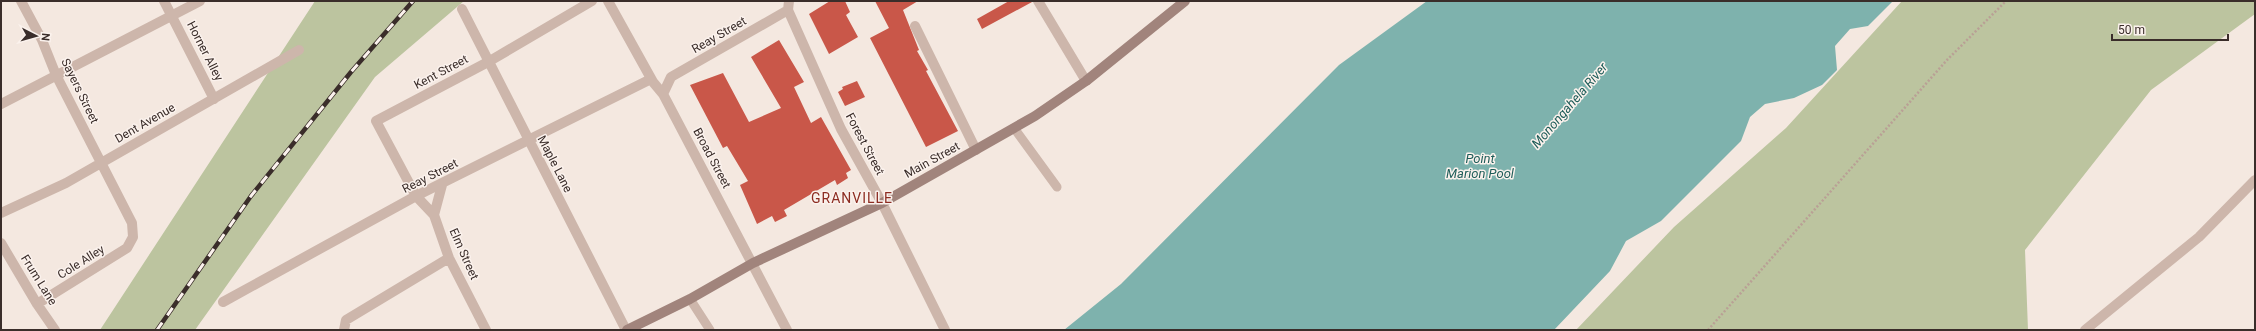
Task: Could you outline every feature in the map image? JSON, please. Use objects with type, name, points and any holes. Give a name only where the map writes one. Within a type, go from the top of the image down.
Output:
[{"type":"main road","name":"Main Street","points":[[627,330],[690,299],[753,263],[882,203],[1014,128],[1086,81],[1185,1]]},
{"type":"street","name":"Sayers Street","points":[[21,1],[42,40],[56,75],[132,223],[133,237]]},
{"type":"street","name":"Horner Alley","points":[[164,1],[214,99]]},
{"type":"street","points":[[1,104],[200,1]]},
{"type":"street","name":"Kent Street","points":[[416,196],[376,121],[488,62],[592,1]]},
{"type":"street","name":"Broad Street","points":[[608,1],[651,79],[663,94],[788,330]]},
{"type":"street","points":[[1038,1],[1086,81]]},
{"type":"street","name":"Reay Street","points":[[663,94],[671,77],[789,6]]},
{"type":"street","name":"Forest Street","points":[[789,6],[841,129],[882,203],[945,330]]},
{"type":"street","name":"Maple Lane","points":[[462,10],[627,330]]},
{"type":"street","points":[[915,26],[976,150]]},
{"type":"street","name":"Dent Avenue","points":[[1,213],[66,183],[299,50]]},
{"type":"street","name":"Reay Street","points":[[223,302],[416,196],[442,185],[528,140],[651,79]]},
{"type":"street","points":[[2085,330],[2199,237],[2255,180]]},
{"type":"street","points":[[434,215],[442,185]]},
{"type":"street","points":[[416,196],[434,215]]},
{"type":"street","name":"Elm Street","points":[[434,215],[450,258],[486,330]]},
{"type":"street","name":"Cole Alley","points":[[37,304],[127,248],[133,237]]},
{"type":"street","name":"Frum Lane","points":[[1,243],[37,304],[55,330]]},
{"type":"street","points":[[344,330],[346,320],[450,258]]},
{"type":"lane","points":[[1014,128],[1057,187]]},
{"type":"lane","points":[[690,299],[710,330]]},
{"type":"path","points":[[1708,330],[1947,60],[2006,1]]},
{"type":"green space","points":[[315,1],[464,1],[375,77],[195,330],[100,330]]},
{"type":"green space","points":[[1902,1],[2255,1],[2255,14],[2151,90],[2025,250],[2028,330],[1576,330],[1674,227],[1786,128]]},
{"type":"water","name":"Point Marion Pool","points":[[1427,1],[1893,1],[1868,26],[1850,29],[1835,46],[1837,70],[1822,85],[1794,98],[1765,104],[1750,117],[1741,141],[1661,221],[1626,241],[1610,271],[1554,330],[1064,330],[1121,284],[1339,65]]},
{"type":"building","points":[[830,1],[845,1],[850,12],[846,15],[858,37],[829,54],[809,14]]},
{"type":"building","points":[[875,1],[918,1],[903,10],[919,50],[917,51],[928,70],[926,71],[958,131],[926,147],[870,38],[889,28]]},
{"type":"building","points":[[1009,1],[1032,2],[982,29],[977,19]]},
{"type":"building","points":[[779,40],[804,82],[794,87],[811,123],[821,117],[851,170],[846,173],[848,178],[837,185],[835,180],[784,210],[787,216],[775,222],[772,216],[757,224],[740,185],[748,181],[727,146],[723,148],[690,85],[723,73],[749,122],[781,108],[751,57]]},
{"type":"building","points":[[857,81],[865,97],[845,106],[838,92],[843,89],[842,87]]},
{"type":"railway","points":[[157,330],[251,196],[351,72],[413,1]]},
{"type":"district","name":"GRANVILLE","points":[[852,198]]},
{"type":"water label","name":"Monongahela River","points":[[1569,105]]}]
